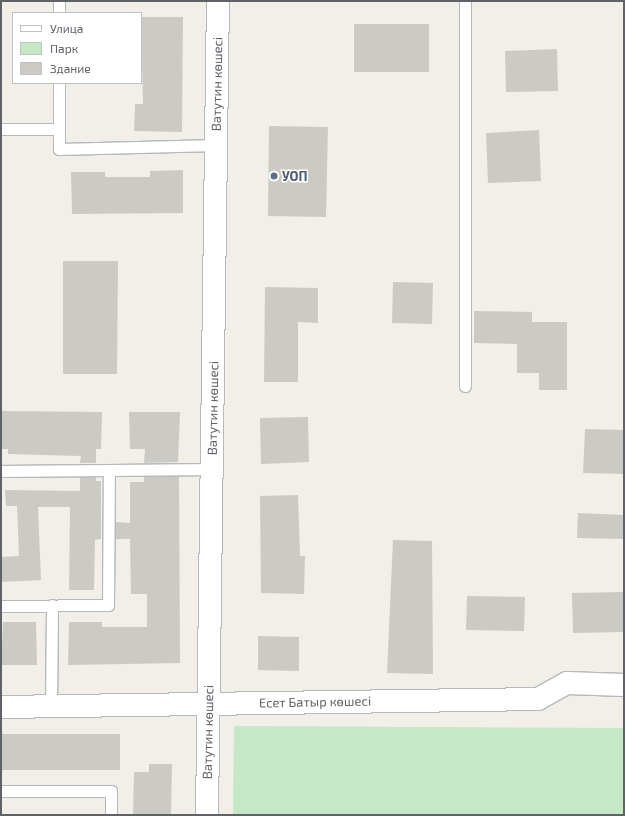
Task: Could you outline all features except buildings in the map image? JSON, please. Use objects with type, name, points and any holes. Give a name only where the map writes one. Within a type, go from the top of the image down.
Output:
[{"type":"street","name":"Ватутин көшесі","points":[[207,815],[218,1]]},
{"type":"street","name":"Есет Батыр көшесі","points":[[1,707],[538,699],[567,683],[624,686]]},
{"type":"lane","points":[[59,1],[59,12]]},
{"type":"lane","points":[[465,1],[465,386]]},
{"type":"lane","points":[[59,84],[59,149],[216,145]]},
{"type":"lane","points":[[1,129],[59,129]]},
{"type":"lane","points":[[1,471],[212,469]]},
{"type":"lane","points":[[1,606],[108,605],[109,470]]},
{"type":"lane","points":[[51,706],[52,605]]},
{"type":"lane","points":[[1,791],[111,791],[110,815]]},
{"type":"green space","points":[[234,726],[624,728],[624,815],[233,815]]},
{"type":"place","name":"УОП","points":[[274,176]]}]
